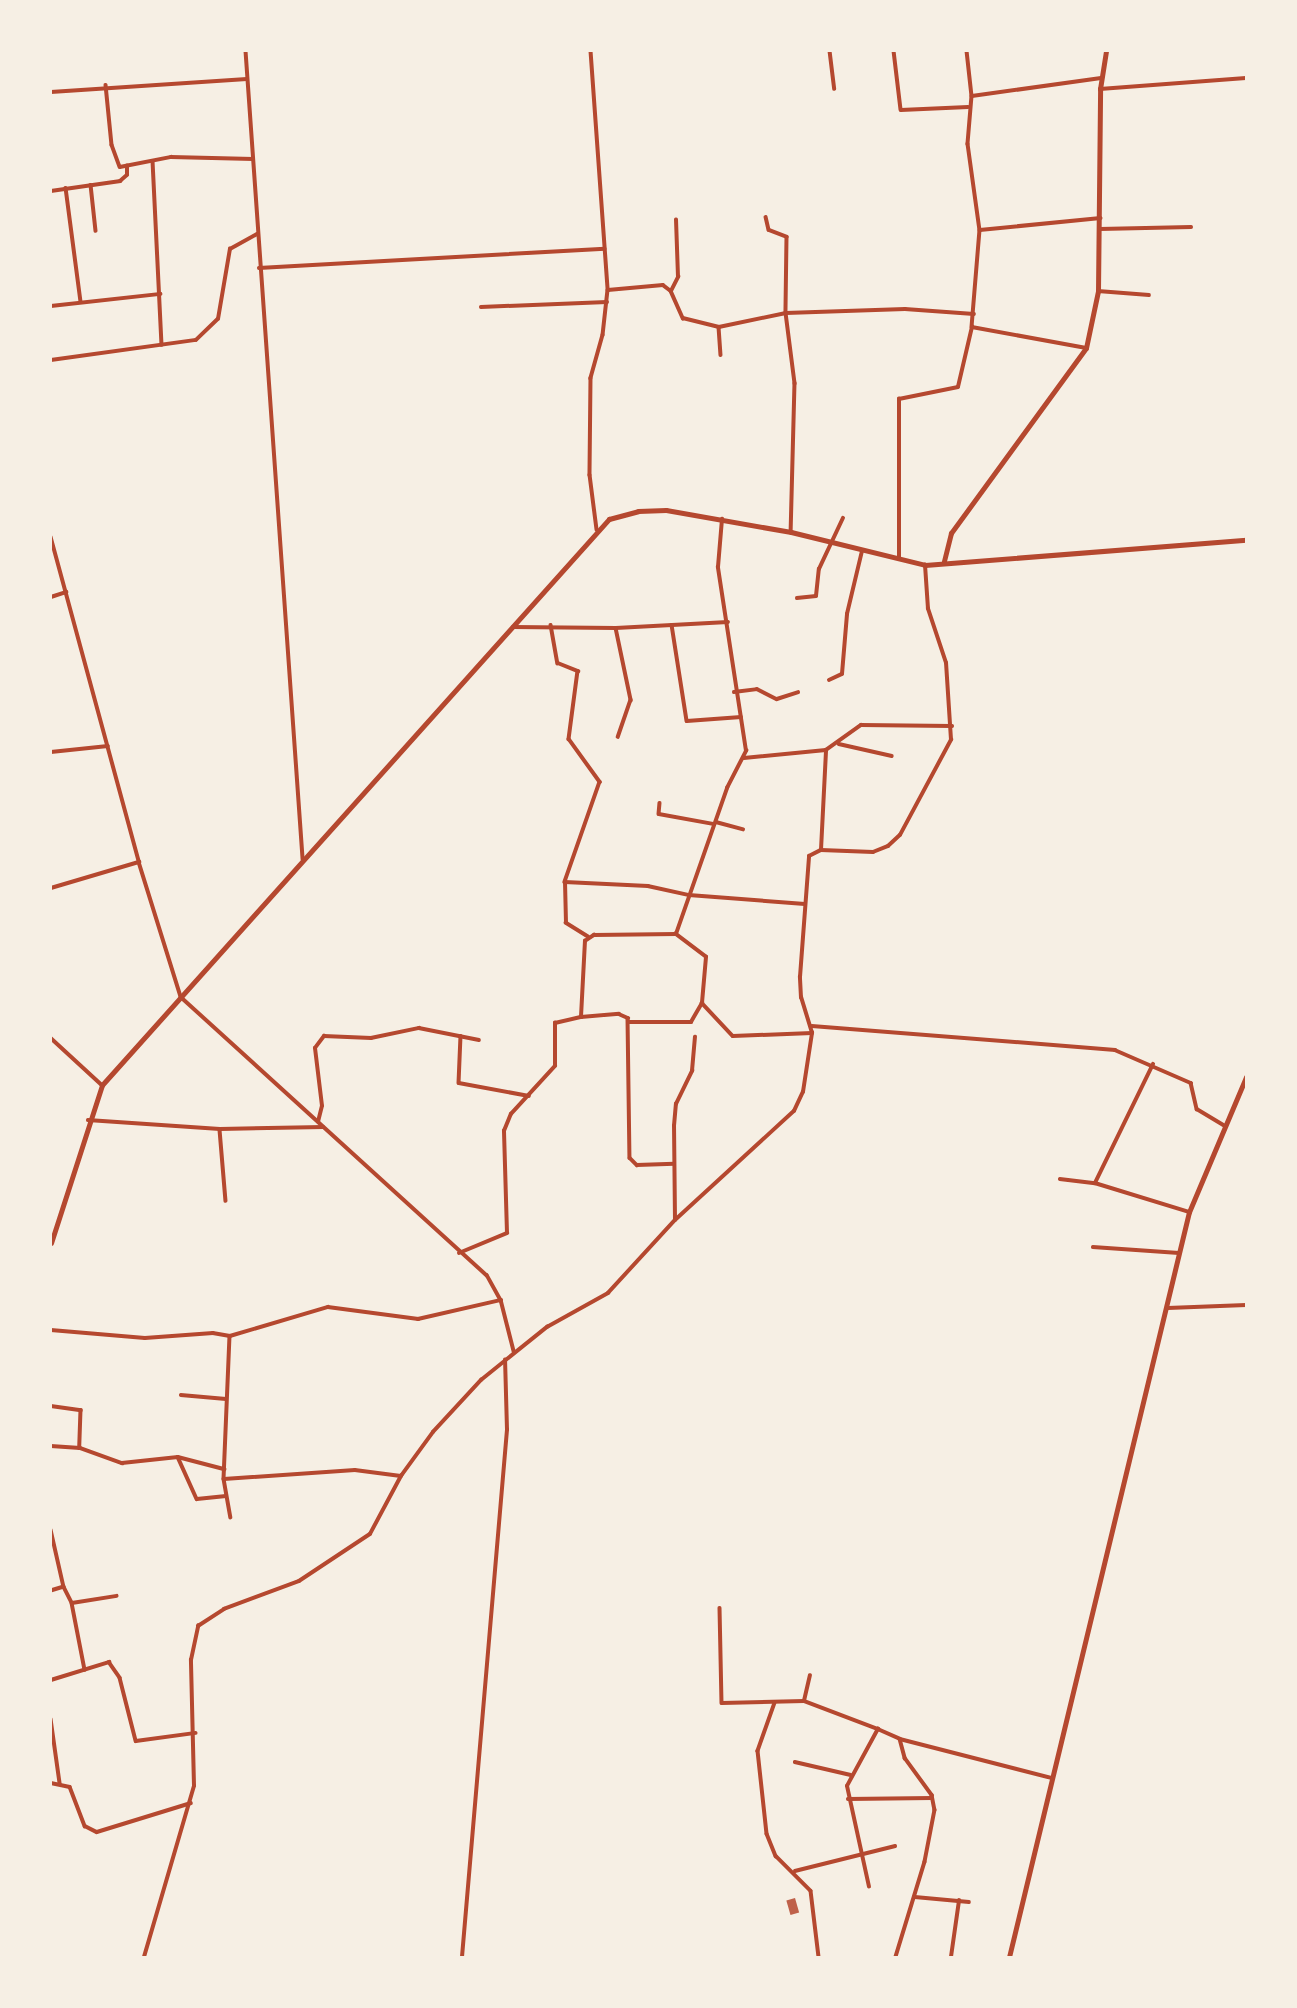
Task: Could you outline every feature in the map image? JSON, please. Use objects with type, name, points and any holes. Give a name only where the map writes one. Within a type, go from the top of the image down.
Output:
[{"type":"street","points":[[246,51],[259,268],[303,859]]},
{"type":"street","points":[[591,51],[608,290],[591,378],[589,440],[597,530]]},
{"type":"street","points":[[830,51],[835,89]]},
{"type":"street","points":[[894,51],[901,110],[968,107]]},
{"type":"street","points":[[899,561],[899,399],[958,387],[974,314],[980,230],[968,144],[968,107],[972,96],[967,51]]},
{"type":"street","points":[[944,561],[951,533],[1086,348],[1098,290],[1100,89],[1105,51]]},
{"type":"street","points":[[972,96],[1101,78]]},
{"type":"street","points":[[1100,89],[1246,78]]},
{"type":"street","points":[[51,92],[106,85],[247,79]]},
{"type":"street","points":[[106,85],[115,157],[120,167],[203,156],[253,159]]},
{"type":"street","points":[[153,161],[162,345]]},
{"type":"street","points":[[51,191],[125,178],[127,166]]},
{"type":"street","points":[[91,185],[96,231]]},
{"type":"street","points":[[66,188],[82,302]]},
{"type":"street","points":[[766,216],[769,230],[787,237],[786,313],[795,383],[791,532]]},
{"type":"street","points":[[980,230],[1100,218]]},
{"type":"street","points":[[671,290],[678,277],[676,219]]},
{"type":"street","points":[[1100,229],[1191,227]]},
{"type":"street","points":[[51,360],[196,340],[209,330],[221,309],[230,249],[257,234]]},
{"type":"street","points":[[259,268],[604,249]]},
{"type":"street","points":[[608,290],[663,285],[671,290],[683,318],[719,327],[786,313],[905,309],[974,314]]},
{"type":"street","points":[[1098,290],[1149,295]]},
{"type":"street","points":[[51,306],[160,293]]},
{"type":"street","points":[[481,307],[607,302]]},
{"type":"street","points":[[719,327],[721,355]]},
{"type":"street","points":[[972,327],[1086,348]]},
{"type":"street","points":[[51,1242],[52,1231],[88,1120],[102,1085],[597,530],[610,519],[638,511],[722,519],[831,541],[899,561],[925,565],[944,561],[1246,540]]},
{"type":"street","points":[[797,598],[816,596],[819,569],[844,518]]},
{"type":"street","points":[[676,934],[727,788],[744,758],[741,717],[734,692],[728,622],[719,567],[722,519]]},
{"type":"street","points":[[51,537],[139,862],[181,997],[458,1253],[487,1275],[501,1300],[514,1352]]},
{"type":"street","points":[[829,680],[842,674],[847,614],[862,551]]},
{"type":"street","points":[[144,1957],[191,1802],[195,1733],[191,1660],[198,1626],[224,1609],[299,1581],[358,1543],[380,1521],[401,1476],[433,1432],[505,1360],[547,1327],[608,1293],[675,1220],[794,1111],[803,1092],[812,1033],[801,998],[804,904],[809,856],[821,850],[873,852],[888,846],[900,835],[946,752],[952,726],[946,663],[928,609],[925,565]]},
{"type":"street","points":[[51,597],[66,592]]},
{"type":"street","points":[[510,627],[551,625],[616,628],[728,622]]},
{"type":"street","points":[[458,1253],[507,1233],[504,1131],[511,1114],[555,1066],[555,1023],[581,1017],[619,1014],[629,1022],[691,1023],[702,1003],[706,957],[676,934],[589,937],[566,923],[565,882],[600,782],[569,739],[578,671],[558,663],[551,625]]},
{"type":"street","points":[[672,625],[687,721],[741,717]]},
{"type":"street","points":[[616,628],[631,700],[618,737]]},
{"type":"street","points":[[734,692],[757,689],[777,699],[798,692]]},
{"type":"street","points":[[744,758],[826,750],[861,725],[952,726]]},
{"type":"street","points":[[838,744],[892,756]]},
{"type":"street","points":[[51,752],[108,746]]},
{"type":"street","points":[[821,850],[826,750]]},
{"type":"street","points":[[660,803],[659,814],[743,829]]},
{"type":"street","points":[[51,888],[139,862]]},
{"type":"street","points":[[565,882],[648,886],[689,895],[804,904]]},
{"type":"street","points":[[581,1017],[589,937]]},
{"type":"street","points":[[702,1003],[733,1036],[812,1033]]},
{"type":"street","points":[[629,1022],[631,1158],[637,1165],[674,1164]]},
{"type":"street","points":[[812,1026],[1115,1050],[1153,1064],[1191,1083],[1197,1109],[1226,1126]]},
{"type":"street","points":[[318,1122],[321,1106],[315,1048],[320,1039],[371,1038],[419,1028],[479,1040]]},
{"type":"street","points":[[461,1036],[459,1083],[529,1096]]},
{"type":"street","points":[[675,1220],[676,1104],[692,1071],[695,1037]]},
{"type":"street","points":[[51,1038],[102,1085]]},
{"type":"street","points":[[1095,1183],[1153,1064]]},
{"type":"street","points":[[1009,1957],[1168,1308],[1189,1212],[1246,1077]]},
{"type":"street","points":[[88,1120],[219,1129],[309,1131],[324,1127]]},
{"type":"street","points":[[219,1129],[226,1201]]},
{"type":"street","points":[[1060,1179],[1095,1183],[1189,1212]]},
{"type":"street","points":[[1093,1247],[1179,1253]]},
{"type":"street","points":[[51,1331],[145,1338],[213,1333],[230,1336],[328,1307],[418,1320],[501,1300]]},
{"type":"street","points":[[1168,1308],[1246,1305]]},
{"type":"street","points":[[230,1336],[224,1479],[231,1517]]},
{"type":"street","points":[[462,1957],[507,1430],[505,1360]]},
{"type":"street","points":[[181,1395],[226,1399]]},
{"type":"street","points":[[51,1406],[81,1410],[80,1448]]},
{"type":"street","points":[[51,1446],[80,1448],[122,1463],[178,1457],[225,1469]]},
{"type":"street","points":[[178,1457],[197,1499],[226,1496]]},
{"type":"street","points":[[224,1479],[355,1470],[401,1476]]},
{"type":"street","points":[[51,1530],[64,1587],[72,1603],[85,1670]]},
{"type":"street","points":[[51,1591],[64,1587]]},
{"type":"street","points":[[72,1603],[116,1596]]},
{"type":"street","points":[[720,1608],[722,1703],[804,1701],[900,1739],[1052,1778]]},
{"type":"street","points":[[51,1680],[109,1662],[117,1669],[136,1741],[195,1733]]},
{"type":"street","points":[[804,1701],[810,1676]]},
{"type":"street","points":[[775,1703],[758,1751],[757,1776],[772,1849],[814,1899],[819,1957]]},
{"type":"street","points":[[51,1719],[60,1783]]},
{"type":"street","points":[[869,1887],[848,1799],[851,1775],[878,1729]]},
{"type":"street","points":[[896,1957],[915,1898],[935,1810],[932,1798],[905,1758],[900,1739]]},
{"type":"street","points":[[795,1762],[851,1775]]},
{"type":"street","points":[[51,1783],[70,1787],[85,1826],[97,1832],[191,1802]]},
{"type":"street","points":[[848,1799],[932,1798]]},
{"type":"street","points":[[794,1872],[895,1846]]},
{"type":"street","points":[[915,1898],[969,1902]]},
{"type":"street","points":[[951,1957],[959,1901]]},
{"type":"building","points":[[795,1898],[799,1912],[790,1915],[786,1900]]}]
